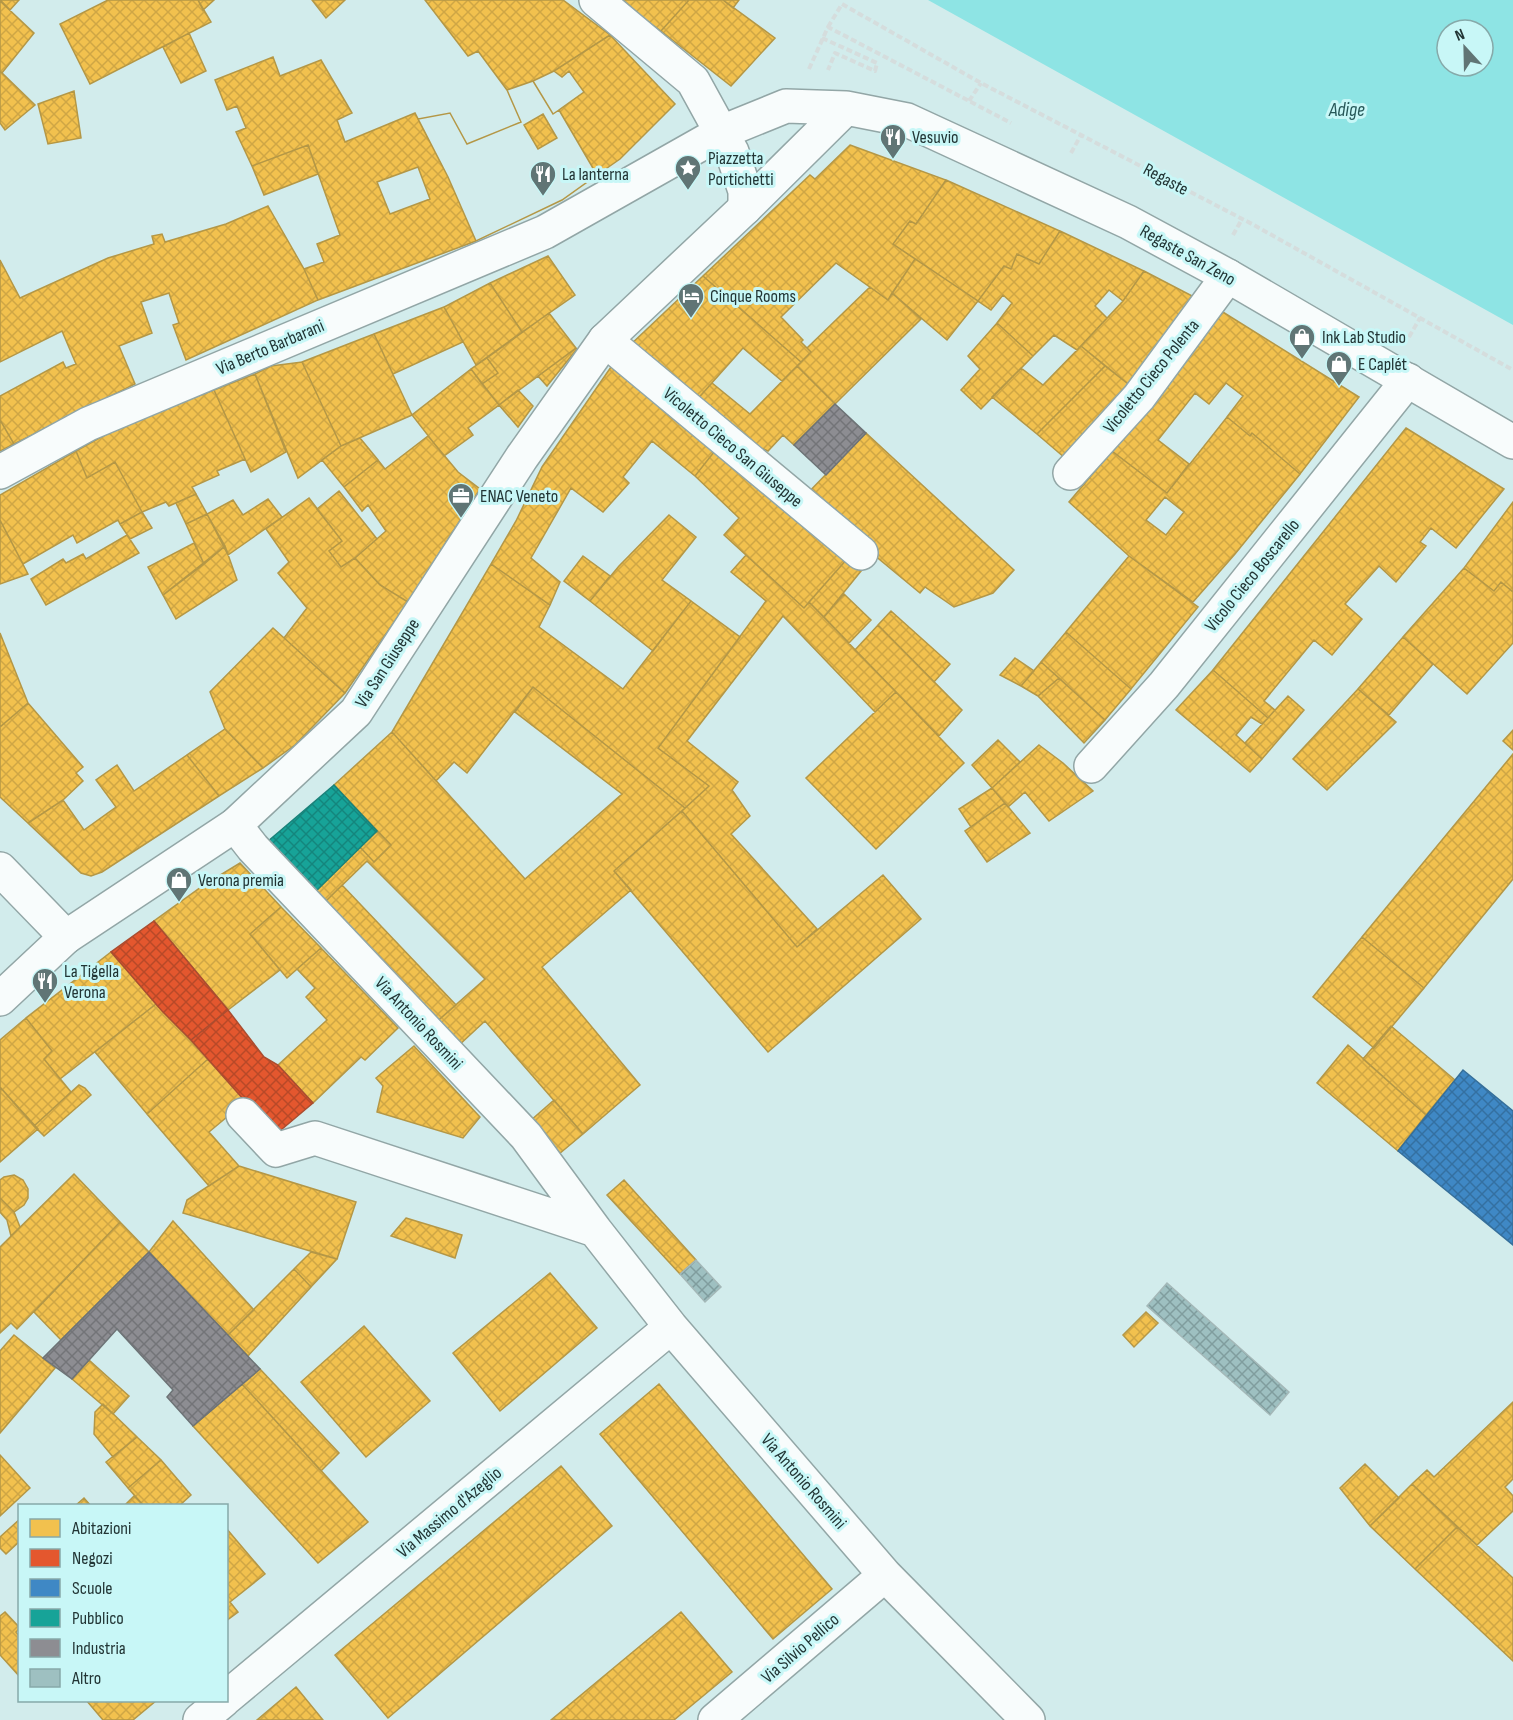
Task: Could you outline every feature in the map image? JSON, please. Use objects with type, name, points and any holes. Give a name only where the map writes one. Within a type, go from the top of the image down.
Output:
[{"type":"street","points":[[596,0],[693,81],[732,152],[745,190],[745,208]]},
{"type":"street","points":[[722,132],[786,106],[846,108]]},
{"type":"street","points":[[605,340],[745,208],[846,108]]},
{"type":"street","name":"Regaste San Zeno","points":[[846,108],[907,120],[1128,222],[1228,276],[1513,442]]},
{"type":"street","name":"Via Berto Barbarani","points":[[0,471],[88,424],[545,232],[722,132]]},
{"type":"street","name":"Vicoletto Cieco Polenta","points":[[1070,473],[1139,397],[1228,276]]},
{"type":"street","name":"Vicoletto Cieco San Giuseppe","points":[[605,340],[861,553]]},
{"type":"street","name":"Via San Giuseppe","points":[[0,999],[66,937],[235,825],[356,711],[522,457],[605,340]]},
{"type":"street","name":"Vicolo Cieco Boscarello","points":[[1091,766],[1164,685],[1408,380]]},
{"type":"street","name":"Via Antonio Rosmini","points":[[235,825],[254,848],[526,1136],[595,1230],[671,1327],[885,1575],[1028,1720]]},
{"type":"street","points":[[0,869],[66,937]]},
{"type":"street","points":[[243,1115],[276,1150],[315,1138],[595,1230]]},
{"type":"street","name":"Via Massimo d'Azeglio","points":[[228,1696],[671,1327]]},
{"type":"street","name":"Via Silvio Pellico","points":[[715,1720],[885,1575]]},
{"type":"street","name":"Via Massimo d'Azeglio","points":[[200,1720],[221,1702]]},
{"type":"path","name":"Regaste","points":[[828,27],[842,4],[981,83],[1242,219],[1513,370]]},
{"type":"path","points":[[805,77],[821,40],[877,63],[875,71],[835,53],[824,79]]},
{"type":"path","points":[[969,101],[981,83]]},
{"type":"path","points":[[1070,154],[1081,135]]},
{"type":"path","points":[[1232,238],[1242,219]]},
{"type":"path","points":[[1409,337],[1420,318]]},
{"type":"water","name":"Adige","points":[[928,0],[1513,0],[1513,325]]},
{"type":"building: Abitazioni","points":[[0,0],[19,0],[10,10]]},
{"type":"building: Abitazioni","points":[[108,0],[198,0],[211,22],[90,84],[60,24]]},
{"type":"building: Abitazioni","points":[[198,0],[214,0],[203,10]]},
{"type":"building: Abitazioni","points":[[312,0],[345,0],[326,18]]},
{"type":"building: Abitazioni","points":[[425,0],[563,0],[610,35],[554,71],[507,90],[478,51],[468,56]]},
{"type":"building: Abitazioni","points":[[618,0],[689,0],[661,31]]},
{"type":"building: Abitazioni","points":[[689,0],[723,0],[775,38],[731,86],[661,31]]},
{"type":"building: Abitazioni","points":[[723,0],[739,0],[733,8]]},
{"type":"building: Abitazioni","points":[[0,1],[34,33],[2,73],[0,71]]},
{"type":"building: Abitazioni","points":[[189,33],[206,71],[181,83],[163,47]]},
{"type":"building: Abitazioni","points":[[610,35],[675,104],[620,159],[597,175],[559,110],[584,92],[569,71],[562,77],[554,71]]},
{"type":"building: Abitazioni","points":[[273,57],[280,76],[321,60],[352,113],[337,120],[345,142],[415,113],[448,177],[476,241],[318,300],[304,269],[324,262],[317,244],[340,235],[308,145],[252,166],[236,132],[246,128],[237,106],[227,110],[215,80]],"holes":[[[418,167],[430,199],[390,214],[377,182]]]},
{"type":"building: Abitazioni","points":[[0,71],[35,105],[5,130],[0,123]]},
{"type":"building: Abitazioni","points":[[533,81],[553,114],[559,110],[597,175],[562,200],[476,241],[448,177],[418,119],[450,113],[467,144],[521,122],[507,90]],"holes":[[[543,114],[557,138],[538,149],[524,125]]]},
{"type":"building: Abitazioni","points":[[533,81],[553,114],[559,110],[597,175],[562,200],[476,241],[448,177],[418,119],[450,113],[467,144],[521,122],[507,90]]},
{"type":"building: Abitazioni","points":[[74,91],[81,138],[48,144],[38,104]]},
{"type":"building: Abitazioni","points":[[308,145],[318,174],[264,195],[252,166]]},
{"type":"building: Abitazioni","points":[[850,145],[946,180],[916,224],[910,221],[893,244],[915,259],[888,300],[836,263],[781,317],[811,352],[801,362],[703,276],[810,175],[815,179]]},
{"type":"building: Abitazioni","points":[[946,180],[1060,231],[1039,264],[1017,254],[1011,269],[1004,266],[978,301],[893,244],[910,221],[916,224]]},
{"type":"building: Abitazioni","points":[[268,206],[304,269],[318,300],[186,360],[173,325],[179,323],[169,293],[141,302],[152,333],[119,346],[135,384],[14,444],[0,420],[0,396],[63,362],[66,368],[76,364],[62,331],[0,362],[0,260],[20,298],[108,258],[154,244],[152,236],[162,234],[165,242],[226,224]]},
{"type":"building: Abitazioni","points":[[1060,231],[1144,271],[1123,301],[1109,290],[1095,306],[1107,318],[1077,350],[1054,335],[1033,356],[997,323],[1012,303],[1003,295],[991,310],[978,301],[1004,266],[1011,269],[1017,254],[1039,264]]},
{"type":"building: Abitazioni","points":[[548,256],[575,295],[522,332],[490,283]]},
{"type":"building: Abitazioni","points":[[915,259],[978,301],[947,340],[892,293]]},
{"type":"building: Abitazioni","points":[[1144,271],[1198,299],[1132,387],[1081,346],[1123,301]]},
{"type":"building: Abitazioni","points":[[703,276],[801,362],[782,381],[743,348],[694,403],[626,349]]},
{"type":"building: Abitazioni","points":[[490,283],[522,332],[476,365],[444,307]]},
{"type":"building: Abitazioni","points":[[870,287],[888,300],[892,293],[921,319],[835,404],[797,366],[811,352],[807,348]]},
{"type":"building: Abitazioni","points":[[444,307],[463,342],[393,374],[374,334]]},
{"type":"building: Abitazioni","points":[[1218,309],[1359,397],[1300,474],[1252,433],[1250,436],[1227,417],[1243,396],[1226,383],[1209,404],[1195,393],[1158,440],[1189,464],[1167,493],[1112,451]]},
{"type":"building: Abitazioni","points":[[549,313],[576,348],[499,405],[482,384],[498,373],[487,358]]},
{"type":"building: Abitazioni","points":[[997,323],[1033,356],[981,409],[961,390],[980,369],[968,356]]},
{"type":"building: Abitazioni","points":[[374,334],[412,415],[341,446],[302,362]]},
{"type":"building: Abitazioni","points":[[1081,346],[1105,366],[1037,434],[992,397],[1021,368],[1043,385]]},
{"type":"building: Abitazioni","points":[[577,349],[547,386],[538,376]]},
{"type":"building: Abitazioni","points":[[487,358],[498,373],[482,384],[471,369]]},
{"type":"building: Abitazioni","points":[[302,362],[341,446],[298,478],[255,374],[271,366]]},
{"type":"building: Abitazioni","points":[[613,364],[718,447],[695,476],[652,441],[623,477],[629,483],[603,512],[571,488],[531,558],[560,582],[550,605],[491,564],[516,521],[542,467]]},
{"type":"building: Abitazioni","points":[[797,366],[835,404],[794,445],[783,435],[768,451],[731,435],[694,403],[712,383],[750,414]]},
{"type":"building: Abitazioni","points":[[1105,366],[1132,387],[1065,458],[1037,434]]},
{"type":"building: Abitazioni","points":[[471,369],[499,405],[468,428],[473,435],[444,456],[412,415]]},
{"type":"building: Abitazioni","points":[[255,374],[286,452],[251,472],[214,390]]},
{"type":"building: Abitazioni","points":[[214,390],[245,459],[217,471],[219,475],[192,487],[196,494],[169,506],[166,502],[142,512],[115,462],[87,478],[76,451],[156,412]]},
{"type":"building: Abitazioni","points":[[518,390],[533,406],[518,427],[499,405]]},
{"type":"building: Abitazioni","points":[[1227,417],[1250,436],[1252,433],[1300,474],[1193,602],[1129,556],[1069,502],[1112,451],[1167,493]],"holes":[[[1165,497],[1184,512],[1166,535],[1146,520]]]},
{"type":"building: Abitazioni","points":[[0,420],[14,444],[0,451]]},
{"type":"building: Abitazioni","points":[[1406,428],[1504,489],[1456,548],[1431,528],[1420,542],[1426,546],[1396,582],[1379,566],[1345,604],[1362,619],[1332,655],[1314,640],[1264,701],[1275,710],[1268,718],[1213,670]]},
{"type":"building: Abitazioni","points":[[866,433],[1014,570],[993,593],[954,607],[925,587],[920,593],[804,497]]},
{"type":"building: Abitazioni","points":[[428,436],[458,472],[480,489],[408,602],[380,585],[355,558],[386,531],[368,505],[362,511],[344,487],[378,460],[385,469]]},
{"type":"building: Abitazioni","points":[[360,438],[378,460],[344,487],[322,460],[341,446]]},
{"type":"building: Abitazioni","points":[[718,447],[847,559],[804,608],[724,535],[739,518],[695,476]]},
{"type":"building: Abitazioni","points":[[76,451],[87,478],[115,462],[142,512],[120,524],[118,520],[77,543],[73,535],[23,564],[0,520],[0,495]]},
{"type":"building: Abitazioni","points":[[339,491],[377,539],[341,567],[329,551],[342,541],[317,509]]},
{"type":"building: Abitazioni","points":[[196,494],[207,514],[186,524],[176,503]]},
{"type":"building: Abitazioni","points":[[309,498],[342,541],[329,551],[341,567],[355,558],[380,585],[408,602],[345,693],[284,638],[307,608],[278,573],[289,562],[266,529]]},
{"type":"building: Abitazioni","points":[[268,499],[282,517],[228,555],[207,514],[233,500],[243,515]]},
{"type":"building: Abitazioni","points":[[1513,502],[1513,592],[1501,582],[1494,591],[1464,568]]},
{"type":"building: Abitazioni","points":[[142,512],[152,528],[130,539],[120,524]]},
{"type":"building: Abitazioni","points":[[207,514],[225,546],[204,564],[186,524]]},
{"type":"building: Abitazioni","points":[[669,515],[696,537],[662,580],[691,601],[653,651],[590,601],[619,566]]},
{"type":"building: Abitazioni","points":[[0,520],[28,574],[0,584]]},
{"type":"building: Abitazioni","points":[[127,535],[139,553],[46,605],[31,579],[63,559],[66,563],[83,554],[86,559]]},
{"type":"building: Abitazioni","points":[[194,543],[204,564],[163,595],[148,567]]},
{"type":"building: Abitazioni","points":[[225,546],[237,580],[176,619],[163,595]]},
{"type":"building: Abitazioni","points":[[746,555],[804,608],[809,602],[896,692],[875,712],[783,616],[687,741],[738,782],[732,790],[750,816],[731,834],[817,929],[797,947],[682,811],[709,786],[658,748],[766,601],[731,572]]},
{"type":"building: Abitazioni","points":[[583,556],[610,576],[590,601],[564,581]]},
{"type":"building: Abitazioni","points":[[1129,556],[1198,607],[1131,689],[1066,632]]},
{"type":"building: Abitazioni","points":[[847,559],[861,571],[824,617],[809,602]]},
{"type":"building: Abitazioni","points":[[491,564],[550,605],[539,627],[623,689],[691,601],[740,637],[658,748],[709,786],[685,808],[533,687],[467,773],[454,762],[436,781],[392,732]]},
{"type":"building: Abitazioni","points":[[1464,568],[1494,591],[1501,582],[1513,592],[1513,643],[1467,694],[1403,637]]},
{"type":"building: Abitazioni","points":[[844,594],[871,620],[849,643],[824,617]]},
{"type":"building: Abitazioni","points":[[891,611],[950,664],[934,682],[878,625]]},
{"type":"building: Abitazioni","points":[[878,625],[962,710],[939,736],[855,650]]},
{"type":"building: Abitazioni","points":[[273,628],[345,693],[295,745],[263,768],[225,729],[210,692]]},
{"type":"building: Abitazioni","points":[[1066,632],[1131,689],[1105,720],[1041,662]]},
{"type":"building: Abitazioni","points":[[0,633],[28,703],[0,727]]},
{"type":"building: Abitazioni","points":[[1403,637],[1433,664],[1389,715],[1358,689]]},
{"type":"building: Abitazioni","points":[[1015,658],[1034,671],[1021,686],[1000,675]]},
{"type":"building: Abitazioni","points":[[1041,662],[1059,678],[1038,696],[1021,686]]},
{"type":"building: Abitazioni","points":[[1213,670],[1268,718],[1262,724],[1251,717],[1236,735],[1262,759],[1250,772],[1176,710]]},
{"type":"building: Abitazioni","points":[[1059,678],[1105,720],[1084,743],[1038,696]]},
{"type":"building: Abitazioni","points":[[533,687],[685,808],[614,871],[631,890],[542,967],[640,1085],[583,1134],[485,1021],[457,1047],[433,1025],[485,979],[367,861],[322,905],[313,894],[360,847],[374,862],[391,845],[334,785],[392,732],[525,879],[622,794],[515,712]]},
{"type":"building: Abitazioni","points":[[1358,689],[1396,722],[1327,790],[1293,759]]},
{"type":"building: Abitazioni","points":[[896,692],[964,763],[876,849],[806,778]]},
{"type":"building: Abitazioni","points":[[1288,696],[1304,710],[1262,759],[1245,743]]},
{"type":"building: Abitazioni","points":[[28,703],[83,767],[76,773],[83,781],[63,800],[28,823],[0,797],[0,727]]},
{"type":"building: Abitazioni","points":[[225,729],[263,768],[219,796],[187,755]]},
{"type":"building: Abitazioni","points":[[1513,730],[1513,750],[1503,741]]},
{"type":"building: Abitazioni","points":[[998,740],[1020,762],[992,788],[972,765]]},
{"type":"building: Abitazioni","points":[[1039,745],[1063,763],[1093,791],[1049,821],[1025,792],[1008,807],[992,788]]},
{"type":"building: Abitazioni","points":[[1513,754],[1513,879],[1424,988],[1362,937]]},
{"type":"building: Abitazioni","points":[[187,755],[219,796],[102,872],[91,876],[81,873],[28,823],[63,800],[84,830],[116,807],[96,780],[117,765],[134,791]]},
{"type":"building: Abitazioni","points":[[992,788],[1005,803],[971,827],[959,809]]},
{"type":"building: Abitazioni","points":[[1005,803],[1030,833],[987,862],[965,831]]},
{"type":"building: Abitazioni","points":[[682,811],[797,947],[883,875],[921,919],[768,1052],[614,871]]},
{"type":"building: Abitazioni","points":[[377,831],[391,845],[374,862],[360,847]]},
{"type":"building: Abitazioni","points":[[240,863],[281,907],[250,934],[280,970],[228,1010],[154,921],[204,885]]},
{"type":"building: Abitazioni","points":[[342,885],[456,1005],[434,1024],[322,905]]},
{"type":"building: Abitazioni","points":[[281,907],[321,948],[287,978],[250,934]]},
{"type":"building: Abitazioni","points":[[1362,937],[1424,988],[1374,1048],[1313,997]]},
{"type":"building: Abitazioni","points":[[321,948],[398,1028],[365,1060],[361,1057],[313,1103],[278,1065],[327,1020],[306,997],[315,988],[297,969]]},
{"type":"building: Abitazioni","points":[[111,952],[156,1004],[60,1079],[44,1059],[52,1051],[26,1018]]},
{"type":"building: Abitazioni","points":[[156,1004],[208,1059],[147,1114],[95,1052]]},
{"type":"building: Abitazioni","points":[[26,1018],[52,1051],[44,1059],[71,1092],[34,1126],[0,1087],[0,1040]]},
{"type":"building: Abitazioni","points":[[1391,1026],[1455,1080],[1426,1115],[1363,1059]]},
{"type":"building: Abitazioni","points":[[1348,1045],[1426,1115],[1398,1151],[1317,1083]]},
{"type":"building: Abitazioni","points":[[414,1046],[480,1117],[463,1138],[377,1112],[383,1086],[376,1078]]},
{"type":"building: Abitazioni","points":[[208,1059],[246,1101],[209,1132],[239,1166],[209,1186],[147,1114]]},
{"type":"building: Abitazioni","points":[[79,1085],[91,1095],[44,1136],[34,1126]]},
{"type":"building: Abitazioni","points":[[0,1087],[38,1129],[0,1162]]},
{"type":"building: Abitazioni","points":[[554,1100],[583,1134],[559,1154],[530,1121]]},
{"type":"building: Abitazioni","points":[[239,1166],[356,1202],[337,1259],[183,1213],[187,1200]]},
{"type":"building: Abitazioni","points":[[74,1174],[120,1222],[17,1329],[11,1323],[0,1333],[0,1247]]},
{"type":"building: Abitazioni","points":[[14,1175],[23,1180],[28,1189],[28,1198],[24,1205],[14,1212],[0,1198],[0,1180]]},
{"type":"building: Abitazioni","points":[[624,1180],[696,1260],[680,1274],[607,1195]]},
{"type":"building: Abitazioni","points":[[0,1198],[14,1212],[20,1227],[11,1236],[7,1220],[0,1212]]},
{"type":"building: Abitazioni","points":[[406,1218],[462,1235],[455,1258],[391,1236]]},
{"type":"building: Abitazioni","points":[[173,1221],[254,1310],[228,1335],[149,1252]]},
{"type":"building: Abitazioni","points":[[120,1222],[149,1252],[61,1340],[34,1312]]},
{"type":"building: Abitazioni","points":[[311,1252],[337,1259],[311,1287],[294,1269]]},
{"type":"building: Abitazioni","points":[[294,1269],[311,1287],[248,1356],[228,1335]]},
{"type":"building: Abitazioni","points":[[550,1273],[597,1328],[500,1411],[453,1353]]},
{"type":"building: Abitazioni","points":[[1146,1312],[1158,1323],[1134,1347],[1123,1335]]},
{"type":"building: Abitazioni","points":[[364,1326],[430,1401],[366,1457],[301,1382]]},
{"type":"building: Abitazioni","points":[[14,1335],[55,1368],[0,1433],[0,1351]]},
{"type":"building: Abitazioni","points":[[89,1360],[129,1396],[113,1414],[72,1379]]},
{"type":"building: Abitazioni","points":[[260,1369],[339,1453],[321,1471],[242,1384]]},
{"type":"building: Abitazioni","points":[[242,1384],[368,1522],[318,1563],[193,1426]]},
{"type":"building: Abitazioni","points":[[659,1384],[832,1589],[773,1639],[600,1434]]},
{"type":"building: Abitazioni","points":[[1513,1402],[1513,1479],[1505,1487],[1513,1496],[1513,1511],[1477,1545],[1412,1484],[1427,1470],[1434,1477]]},
{"type":"building: Abitazioni","points":[[103,1404],[137,1437],[113,1457],[94,1434],[95,1412]]},
{"type":"building: Abitazioni","points":[[137,1437],[161,1460],[128,1488],[106,1462]]},
{"type":"building: Abitazioni","points":[[0,1455],[30,1488],[0,1516]]},
{"type":"building: Abitazioni","points":[[161,1460],[191,1495],[181,1504],[142,1504],[128,1488]]},
{"type":"building: Abitazioni","points":[[1365,1464],[1399,1498],[1370,1526],[1340,1488]]},
{"type":"building: Abitazioni","points":[[561,1466],[612,1526],[388,1718],[335,1655]]},
{"type":"building: Abitazioni","points":[[1412,1484],[1457,1527],[1415,1569],[1370,1526]]},
{"type":"building: Abitazioni","points":[[134,1496],[142,1504],[126,1504]]},
{"type":"building: Abitazioni","points":[[84,1498],[89,1504],[77,1504]]},
{"type":"building: Abitazioni","points":[[18,1521],[18,1543],[6,1554],[0,1548],[0,1537]]},
{"type":"building: Abitazioni","points":[[1457,1527],[1513,1578],[1513,1661],[1415,1569]]},
{"type":"building: Abitazioni","points":[[228,1530],[265,1574],[230,1602],[238,1612],[228,1620]]},
{"type":"building: Abitazioni","points":[[5,1612],[18,1626],[16,1632],[18,1634],[18,1675],[0,1655],[0,1616]]},
{"type":"building: Abitazioni","points":[[681,1612],[732,1672],[674,1720],[551,1720]]},
{"type":"building: Abitazioni","points":[[296,1687],[323,1720],[257,1720]]},
{"type":"building: Abitazioni","points":[[88,1702],[155,1702],[133,1720],[103,1720]]},
{"type":"building: Negozi","points":[[154,921],[228,1010],[191,1040],[162,1011],[111,952]]},
{"type":"building: Negozi","points":[[228,1010],[264,1057],[278,1065],[313,1103],[275,1135],[191,1040]]},
{"type":"building: Scuole","points":[[1463,1070],[1513,1111],[1513,1245],[1398,1151]]},
{"type":"building: Pubblico","points":[[334,785],[377,831],[313,894],[267,842]]},
{"type":"building: Industria","points":[[835,404],[866,433],[826,475],[794,445]]},
{"type":"building: Industria","points":[[149,1252],[260,1369],[193,1426],[167,1397],[173,1390],[117,1329],[72,1379],[43,1358]]},
{"type":"building: Altro","points":[[696,1260],[721,1287],[705,1302],[680,1274]]},
{"type":"building: Altro","points":[[1167,1283],[1289,1392],[1270,1415],[1147,1306]]},
{"type":"place","name":"Vesuvio","points":[[893,160]]},
{"type":"place","name":"Piazzetta Portichetti","points":[[688,191]]},
{"type":"place","name":"La lanterna","points":[[543,197]]},
{"type":"place","name":"Cinque Rooms","points":[[691,319]]},
{"type":"place","name":"Ink Lab Studio","points":[[1302,360]]},
{"type":"place","name":"E Caplét","points":[[1339,387]]},
{"type":"place","name":"ENAC Veneto","points":[[461,519]]},
{"type":"place","name":"Verona premia","points":[[179,903]]},
{"type":"place","name":"La Tigella Verona","points":[[45,1004]]}]
